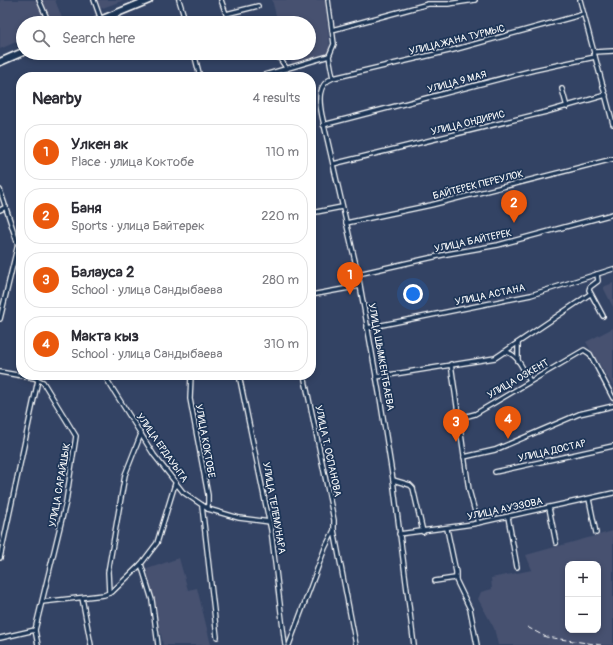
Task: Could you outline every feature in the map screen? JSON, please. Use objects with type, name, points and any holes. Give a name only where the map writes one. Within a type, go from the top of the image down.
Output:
[{"type":"highway","points":[[110,16],[148,0]]},
{"type":"highway","points":[[0,62],[16,55]]},
{"type":"street","points":[[39,0],[46,16]]},
{"type":"street","points":[[94,0],[100,16]]},
{"type":"street","points":[[179,0],[184,16]]},
{"type":"street","points":[[221,0],[226,14],[258,6]]},
{"type":"street","points":[[421,6],[425,0]]},
{"type":"street","points":[[332,30],[421,6],[433,1],[446,4],[475,0]]},
{"type":"street","points":[[580,0],[613,124]]},
{"type":"street","points":[[329,1],[334,44],[329,56],[333,78]]},
{"type":"street","name":"УЛИЦА ЖАНА ТУРМЫС","points":[[333,78],[465,47],[584,14]]},
{"type":"street","points":[[594,52],[613,51]]},
{"type":"street","points":[[276,72],[329,56]]},
{"type":"street","name":"УЛИЦА 9 МАЯ","points":[[323,125],[534,70],[595,57]]},
{"type":"street","points":[[196,60],[199,72]]},
{"type":"street","points":[[281,60],[287,69]]},
{"type":"street","name":"УЛИЦА ШЫМКЕНТБАЕВА","points":[[333,78],[327,81],[321,91],[320,105],[323,125],[358,274],[376,377],[393,480],[414,645]]},
{"type":"street","points":[[562,89],[567,106]]},
{"type":"street","name":"УЛИЦА ОНДИРИС","points":[[333,164],[606,96]]},
{"type":"street","name":"БАЙТЕРЕК ПЕРЕУЛОК","points":[[346,223],[431,205],[613,159]]},
{"type":"street","points":[[0,190],[16,238]]},
{"type":"street","points":[[316,212],[342,207]]},
{"type":"street","points":[[0,210],[6,208]]},
{"type":"street","name":"УЛИЦА БАЙТЕРЕК","points":[[358,274],[447,254],[498,245],[613,214]]},
{"type":"street","points":[[0,319],[16,252]]},
{"type":"street","name":"УЛИЦА АСТАНА","points":[[367,328],[531,295],[613,269]]},
{"type":"street","points":[[597,274],[598,281],[589,288],[590,294],[603,316]]},
{"type":"street","points":[[316,294],[360,286]]},
{"type":"street","points":[[376,377],[495,358],[590,294]]},
{"type":"street","points":[[518,343],[518,362]]},
{"type":"street","name":"УЛИЦА ОЗКЕНТ","points":[[460,418],[475,414],[584,350],[590,354],[613,398]]},
{"type":"street","points":[[503,352],[510,353],[518,362],[530,381]]},
{"type":"street","points":[[451,364],[460,418],[469,490],[478,523]]},
{"type":"street","points":[[0,372],[16,375]]},
{"type":"street","points":[[0,558],[38,380]]},
{"type":"street","name":"УЛИЦА САРАЙШЫК","points":[[35,630],[66,502],[76,439],[76,433],[55,400],[43,382],[38,380]]},
{"type":"street","name":"УЛИЦА ЕРДАУЫТА","points":[[107,380],[141,434],[175,484],[183,492],[208,509],[238,518],[270,522]]},
{"type":"street","name":"УЛИЦА КОКТОБЕ","points":[[190,380],[190,399],[208,495],[208,509]]},
{"type":"street","name":"УЛИЦА ТЕЛЕМУНАРА","points":[[240,380],[270,522],[285,645]]},
{"type":"street","name":"УЛИЦА Т. ОСПАНОВА","points":[[305,380],[334,520],[334,530],[356,645]]},
{"type":"street","points":[[464,457],[495,450],[579,414],[613,406]]},
{"type":"street","points":[[109,594],[108,572],[125,475],[141,434]]},
{"type":"street","name":"УЛИЦА ДОСТАР","points":[[494,472],[613,446]]},
{"type":"street","points":[[393,480],[410,485],[413,488],[423,532]]},
{"type":"street","points":[[42,602],[109,594],[141,564],[156,543],[175,484]]},
{"type":"street","name":"УЛИЦА АУЭЗОВА","points":[[399,534],[447,529],[508,517],[613,493]]},
{"type":"street","points":[[589,499],[596,533]]},
{"type":"street","points":[[202,506],[217,637]]},
{"type":"street","points":[[549,508],[556,543]]},
{"type":"street","points":[[508,517],[517,567]]},
{"type":"street","points":[[447,529],[456,572],[455,578],[470,609],[477,645]]},
{"type":"street","points":[[289,645],[325,548],[334,530]]},
{"type":"street","points":[[141,564],[152,600],[158,645]]},
{"type":"street","points":[[435,581],[455,578]]},
{"type":"street","points":[[82,598],[91,645]]},
{"type":"street","points":[[0,638],[35,630],[38,645]]},
{"type":"shaded area","points":[[0,0],[55,0],[61,16],[16,16],[16,42],[0,49]]},
{"type":"shaded area","points":[[97,0],[124,0],[100,9]]},
{"type":"shaded area","points":[[272,0],[325,0],[330,50],[327,54],[316,57],[316,16],[276,16]]},
{"type":"shaded area","points":[[291,60],[306,60],[292,64]]},
{"type":"shaded area","points":[[613,283],[613,307],[603,287]]},
{"type":"shaded area","points":[[613,328],[613,386],[586,342]]},
{"type":"shaded area","points":[[613,531],[613,645],[498,645],[494,628],[478,599],[481,592],[492,589],[491,578],[532,570],[526,555]]},
{"type":"shaded area","points":[[179,558],[188,590],[197,588],[211,645],[163,645],[147,569]]},
{"type":"railway","points":[[527,627],[546,637],[601,645]]},
{"type":"place","name":"Баня","points":[[514,223]]},
{"type":"place","name":"Улкен ак","points":[[350,295]]},
{"type":"place","name":"Макта кыз","points":[[508,439]]},
{"type":"place","name":"Балауса 2","points":[[456,442]]}]
